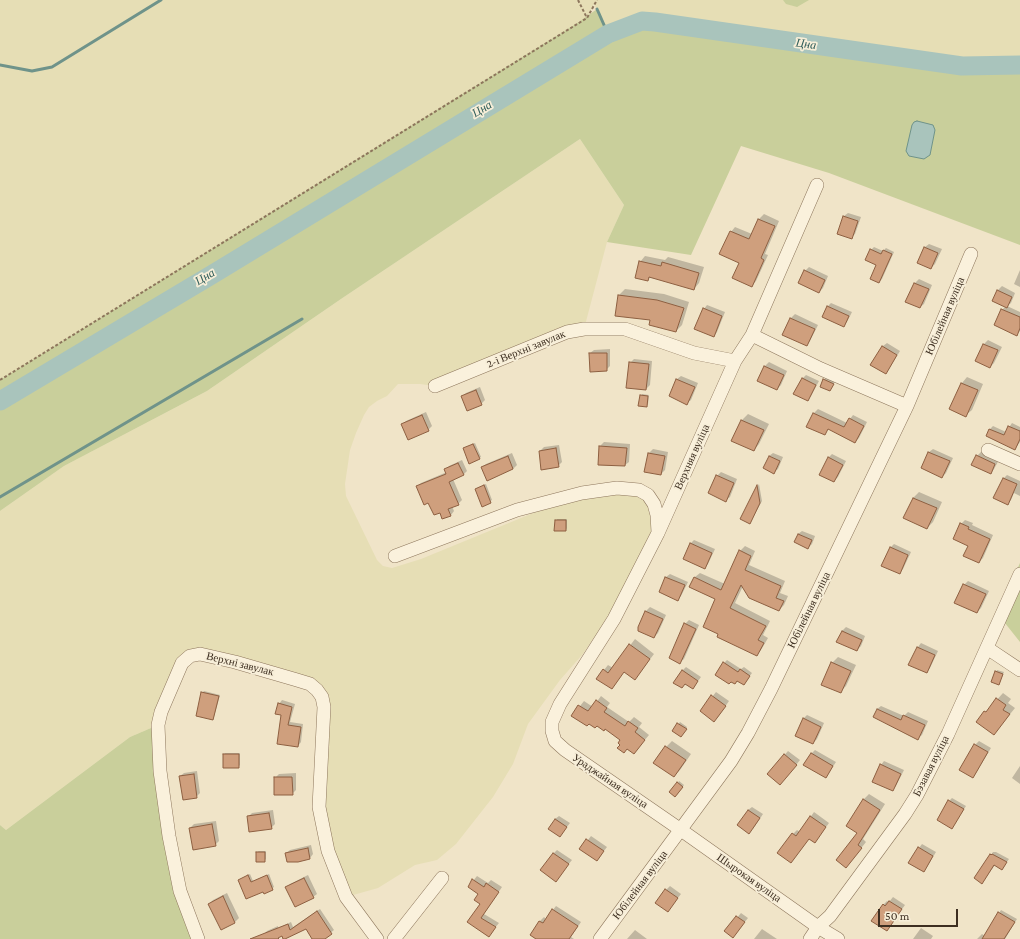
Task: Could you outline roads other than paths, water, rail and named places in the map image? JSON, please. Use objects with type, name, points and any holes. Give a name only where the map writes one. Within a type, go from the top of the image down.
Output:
[{"type":"street","name":"Верхняя вуліца","points":[[552,722],[560,704],[614,619],[658,533],[735,361],[752,335],[817,185]]},
{"type":"street","name":"Юбілейная вуліца","points":[[600,939],[731,762],[748,733],[771,689],[907,406],[971,254]]},
{"type":"street","name":"2-і Верхні завулак","points":[[435,386],[567,332],[584,329],[625,329],[694,353],[735,361]]},
{"type":"street","points":[[752,335],[821,369],[907,406]]},
{"type":"street","points":[[988,450],[1020,464]]},
{"type":"street","points":[[395,556],[517,510],[582,493],[617,488],[639,490],[648,495],[654,504],[657,515],[658,533]]},
{"type":"street","name":"Бэзавая вуліца","points":[[810,939],[818,927],[830,916],[905,814],[917,795],[948,734],[1020,574]]},
{"type":"street","points":[[987,648],[1020,670]]},
{"type":"street","name":"Верхні завулак","points":[[198,939],[180,891],[168,836],[160,771],[158,725],[161,712],[182,663],[190,656],[200,654],[236,662],[310,684],[322,697],[324,708],[319,807],[328,851],[346,897],[377,939]]},
{"type":"street","name":"Ураджайная вуліца","points":[[552,722],[552,731],[555,741],[565,750],[681,830]]},
{"type":"street","name":"Шырокая вуліца","points":[[681,830],[818,927],[838,939]]},
{"type":"street","points":[[394,939],[442,878]]},
{"type":"water","points":[[917,121],[933,125],[935,130],[930,155],[924,159],[909,156],[906,151],[912,125]]},
{"type":"waterway","points":[[0,65],[32,71],[52,67],[161,0]]},
{"type":"waterway","points":[[597,9],[608,34]]},
{"type":"waterway","name":"Цна","points":[[0,401],[213,274],[608,34],[642,21],[962,66],[1020,65]]},
{"type":"waterway","points":[[0,497],[302,319]]}]
